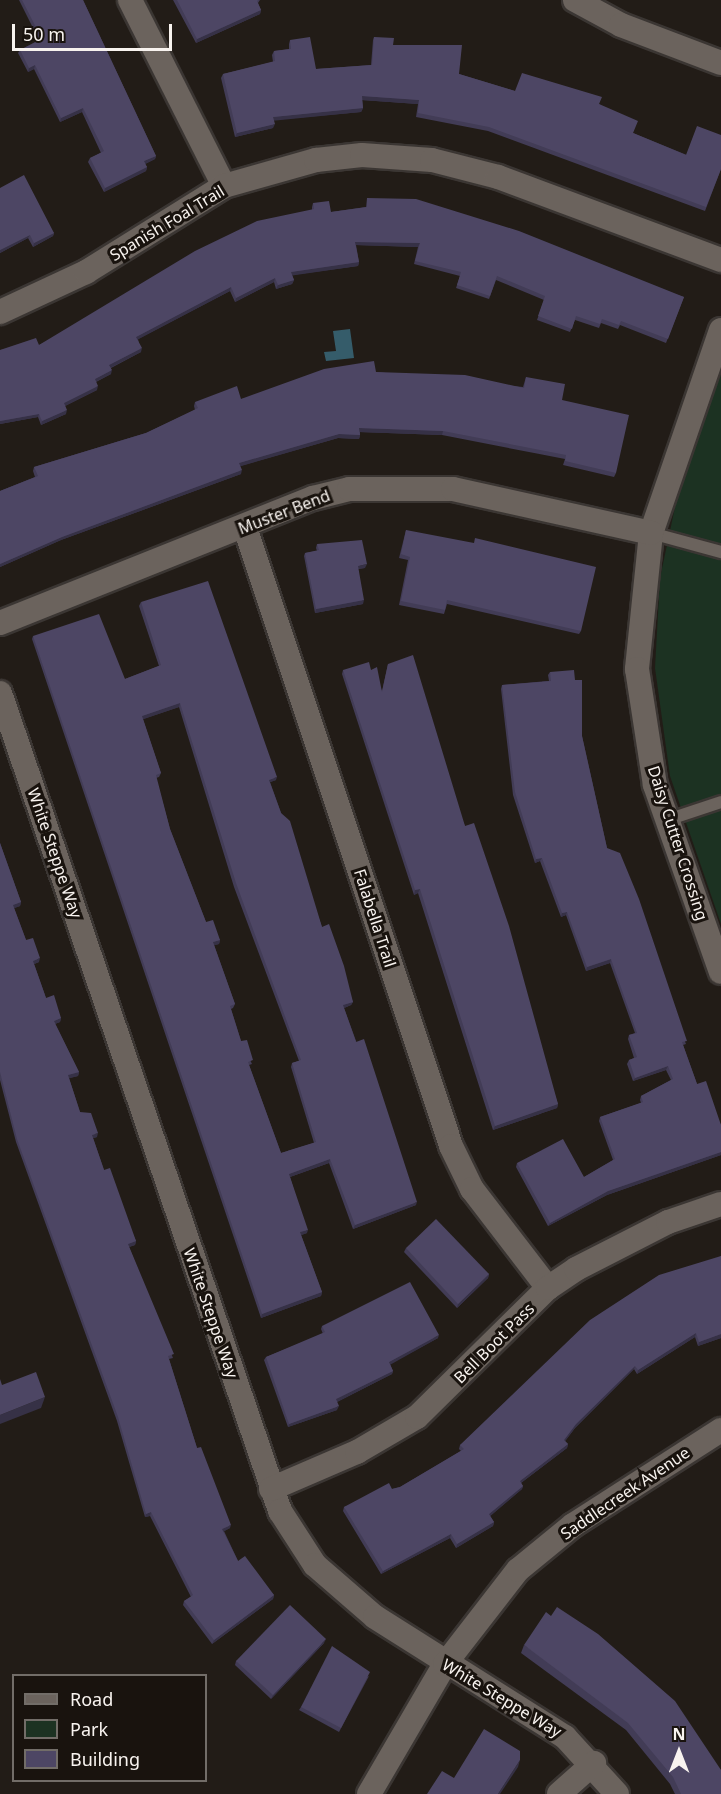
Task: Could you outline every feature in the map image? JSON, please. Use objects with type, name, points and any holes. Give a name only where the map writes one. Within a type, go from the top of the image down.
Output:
[{"type":"street","points":[[130,0],[224,186]]},
{"type":"street","points":[[575,0],[621,25],[721,63]]},
{"type":"street","name":"Spanish Foal Trail","points":[[0,312],[86,272],[224,186],[316,160],[362,155],[432,160],[498,177],[721,260]]},
{"type":"street","name":"Daisy Cutter Crossing","points":[[721,330],[651,533],[637,669],[655,785],[721,972]]},
{"type":"street","name":"Muster Bend","points":[[0,623],[313,498],[399,485],[453,489],[651,533]]},
{"type":"street","name":"Falabella Trail","points":[[245,527],[451,1146],[472,1189],[548,1288]]},
{"type":"street","name":"White Steppe Way","points":[[0,693],[271,1489],[315,1565],[375,1617],[445,1664],[547,1724],[594,1763],[617,1794]]},
{"type":"street","name":"Bell Boot Pass","points":[[271,1489],[357,1452],[417,1417],[548,1288],[668,1222],[721,1204]]},
{"type":"street","name":"Saddlecreek Avenue","points":[[369,1794],[445,1664],[518,1570],[573,1525],[721,1430]]},
{"type":"street","points":[[559,1794],[594,1763]]},
{"type":"lane","points":[[651,533],[721,552]]},
{"type":"lane","points":[[667,820],[721,802]]},
{"type":"green space","points":[[721,373],[721,924],[670,776],[655,668],[660,578],[678,493]]},
{"type":"water","points":[[350,329],[354,358],[326,361],[324,352],[336,351],[333,331]]},
{"type":"building","points":[[22,0],[83,0],[156,156],[144,161],[147,167],[105,188],[90,158],[104,151],[83,108],[61,118],[35,65],[29,68],[20,50],[42,39]]},
{"type":"building","points":[[177,0],[258,0],[261,10],[197,39]]},
{"type":"building","points":[[310,37],[316,69],[372,65],[374,37],[394,38],[393,45],[462,45],[459,74],[515,91],[522,73],[602,97],[599,104],[638,121],[633,133],[686,155],[697,126],[721,135],[721,169],[706,207],[489,127],[418,113],[419,100],[362,96],[363,108],[273,117],[275,124],[237,133],[223,74],[275,61],[274,51],[291,49],[290,40]]},
{"type":"building","points":[[24,175],[54,233],[34,243],[30,235],[0,250],[0,188]]},
{"type":"building","points":[[367,198],[416,199],[519,231],[684,297],[668,339],[621,321],[619,325],[602,319],[600,324],[576,316],[572,329],[538,316],[545,296],[497,276],[490,296],[457,285],[461,272],[415,261],[420,243],[355,242],[359,262],[291,272],[294,280],[278,285],[275,278],[236,298],[231,287],[136,337],[142,348],[109,365],[112,370],[95,379],[98,386],[64,403],[67,410],[42,421],[39,414],[0,421],[0,350],[36,338],[39,345],[195,251],[257,221],[314,209],[313,203],[329,201],[331,212],[367,207]]},
{"type":"building","points":[[374,361],[376,372],[465,375],[524,388],[526,377],[565,384],[562,400],[629,415],[616,473],[565,461],[566,455],[443,431],[359,428],[360,435],[339,434],[239,463],[242,470],[62,537],[0,564],[0,491],[38,476],[34,467],[146,433],[198,408],[195,402],[237,386],[241,399],[324,369]]},
{"type":"building","points":[[406,530],[474,543],[475,538],[596,567],[581,631],[447,600],[445,610],[401,601],[410,557],[401,554]]},
{"type":"building","points":[[362,540],[367,564],[358,566],[364,600],[316,609],[305,553],[319,550],[317,544]]},
{"type":"building","points":[[208,581],[277,777],[269,780],[281,813],[290,821],[322,927],[329,924],[344,966],[353,1002],[343,1005],[356,1042],[364,1039],[417,1202],[355,1225],[330,1159],[289,1174],[308,1230],[300,1232],[322,1292],[262,1314],[33,636],[99,614],[125,679],[161,665],[141,602]],"holes":[[[180,703],[236,883],[301,1060],[292,1063],[316,1142],[281,1153],[248,1062],[253,1060],[247,1040],[241,1041],[230,1006],[235,1004],[213,942],[220,940],[213,920],[206,922],[170,829],[156,775],[161,773],[142,716]]]},
{"type":"building","points":[[413,655],[465,826],[474,823],[509,926],[558,1104],[495,1126],[420,889],[415,890],[343,670],[369,662],[371,670],[377,667],[382,692],[388,664]]},
{"type":"building","points":[[574,670],[575,680],[582,680],[582,736],[607,848],[620,853],[639,899],[687,1041],[682,1042],[697,1084],[706,1081],[721,1125],[721,1152],[608,1191],[550,1223],[517,1163],[563,1139],[584,1177],[615,1159],[600,1117],[643,1102],[641,1096],[673,1079],[668,1066],[635,1078],[629,1060],[637,1057],[629,1035],[637,1033],[611,959],[587,967],[567,912],[562,913],[542,858],[536,859],[515,792],[502,685],[551,681],[550,672]]},
{"type":"building","points":[[0,843],[21,902],[13,905],[26,940],[33,938],[40,958],[33,961],[46,998],[54,995],[61,1018],[54,1021],[79,1072],[68,1075],[80,1112],[91,1113],[98,1133],[92,1135],[104,1170],[110,1168],[136,1241],[128,1244],[174,1354],[168,1356],[197,1448],[201,1447],[231,1525],[222,1529],[238,1561],[245,1556],[274,1595],[214,1640],[184,1601],[193,1595],[151,1512],[146,1514],[118,1417],[17,1139],[0,1072]]},
{"type":"building","points":[[436,1219],[489,1274],[458,1304],[406,1248]]},
{"type":"building","points":[[721,1256],[721,1334],[699,1342],[696,1333],[638,1370],[635,1366],[576,1424],[564,1440],[568,1444],[520,1481],[523,1486],[489,1514],[494,1522],[457,1544],[451,1534],[383,1571],[344,1507],[389,1483],[392,1489],[400,1487],[464,1449],[460,1445],[590,1320],[659,1275]]},
{"type":"building","points":[[410,1282],[439,1335],[389,1362],[393,1371],[336,1399],[339,1406],[289,1424],[266,1357],[325,1332],[322,1326]]},
{"type":"building","points":[[36,1372],[45,1397],[0,1415],[0,1379],[2,1385]]},
{"type":"building","points":[[290,1605],[326,1639],[273,1695],[236,1661]]},
{"type":"building","points":[[557,1607],[598,1634],[675,1701],[721,1770],[721,1794],[681,1794],[673,1777],[628,1723],[524,1645],[546,1612],[551,1616]]},
{"type":"building","points":[[332,1646],[370,1672],[341,1728],[301,1707]]},
{"type":"building","points":[[484,1729],[520,1751],[520,1760],[498,1794],[427,1794],[442,1771],[454,1778]]}]
